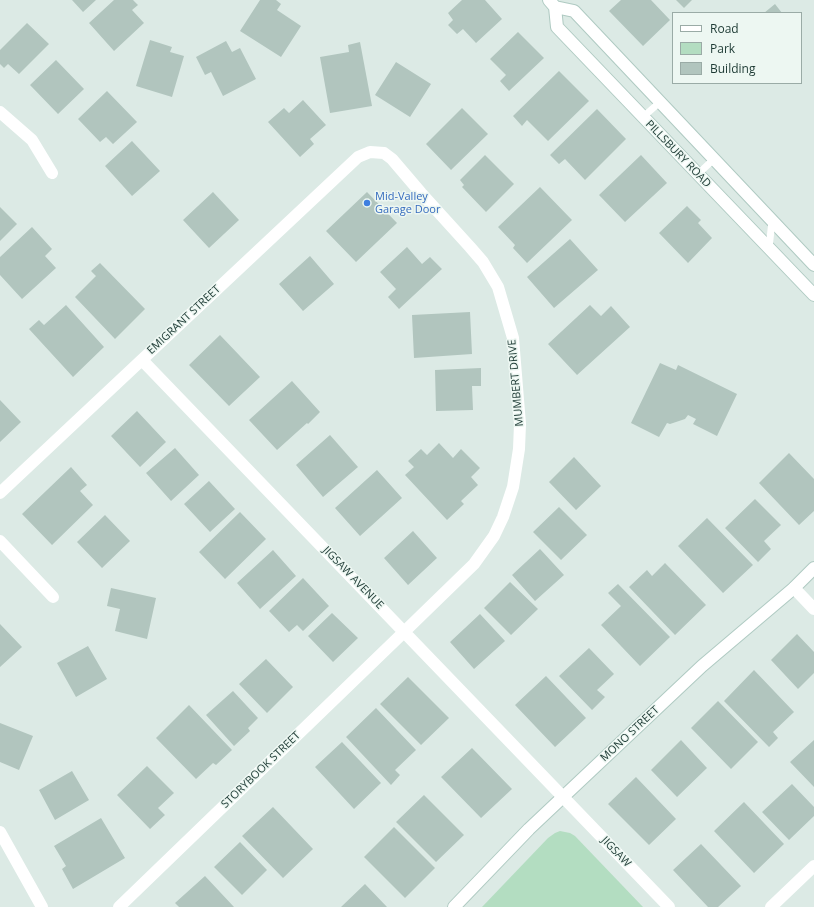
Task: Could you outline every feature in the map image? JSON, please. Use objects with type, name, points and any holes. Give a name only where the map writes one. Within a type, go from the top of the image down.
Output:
[{"type":"street","name":"PILLSBURY ROAD","points":[[555,2],[574,11],[814,265]]},
{"type":"street","name":"PILLSBURY ROAD","points":[[555,2],[558,27],[814,295]]},
{"type":"street","points":[[0,112],[32,140],[52,173]]},
{"type":"street","name":"EMIGRANT STREET","points":[[0,493],[358,157],[370,152]]},
{"type":"street","name":"MUMBERT DRIVE","points":[[370,152],[384,153],[392,159],[420,193],[483,262],[498,287],[513,338],[520,424],[519,449],[513,487],[494,536],[474,564],[404,632]]},
{"type":"street","name":"JIGSAW AVENUE","points":[[142,360],[563,797]]},
{"type":"street","points":[[0,541],[53,597]]},
{"type":"street","name":"MONO STREET","points":[[454,907],[529,829],[702,666],[794,588],[814,568]]},
{"type":"street","points":[[794,588],[814,609]]},
{"type":"street","name":"STORYBOOK STREET","points":[[119,907],[404,632]]},
{"type":"street","name":"JIGSAW","points":[[563,797],[669,907]]},
{"type":"street","points":[[0,832],[42,907]]},
{"type":"street","points":[[770,907],[814,866]]},
{"type":"lane","points":[[643,117],[660,102]]},
{"type":"lane","points":[[698,174],[714,159]]},
{"type":"lane","points":[[769,248],[772,221]]},
{"type":"green space","points":[[560,831],[570,833],[575,836],[643,907],[482,907],[548,838]]},
{"type":"building","points":[[72,0],[96,0],[83,12]]},
{"type":"building","points":[[114,0],[133,0],[138,5],[132,10],[144,23],[114,51],[89,23]]},
{"type":"building","points":[[260,0],[276,0],[281,4],[277,10],[301,26],[281,57],[240,31]]},
{"type":"building","points":[[462,0],[485,0],[502,19],[476,43],[463,29],[457,34],[448,25],[453,20],[448,13]]},
{"type":"building","points":[[621,0],[651,0],[670,20],[643,46],[609,11]]},
{"type":"building","points":[[676,0],[692,0],[684,8]]},
{"type":"building","points":[[775,4],[781,12],[765,12]]},
{"type":"building","points":[[27,23],[49,44],[19,74],[8,64],[4,68],[0,64],[0,50]]},
{"type":"building","points":[[518,32],[544,58],[509,91],[500,81],[506,75],[490,59]]},
{"type":"building","points":[[150,40],[172,47],[170,52],[184,56],[172,97],[136,86]]},
{"type":"building","points":[[226,41],[232,52],[240,48],[256,79],[223,96],[211,72],[205,75],[196,57]]},
{"type":"building","points":[[360,42],[372,106],[330,113],[320,57],[349,52],[348,45]]},
{"type":"building","points":[[56,60],[84,89],[58,114],[30,85]]},
{"type":"building","points":[[396,62],[431,84],[410,117],[375,95]]},
{"type":"building","points":[[559,71],[589,101],[548,141],[527,120],[522,126],[513,116]]},
{"type":"building","points":[[107,91],[137,122],[113,144],[106,137],[100,142],[78,119]]},
{"type":"building","points":[[303,100],[326,125],[310,139],[314,144],[300,157],[268,122],[284,108],[289,113]]},
{"type":"building","points":[[462,108],[488,134],[451,170],[426,144]]},
{"type":"building","points":[[597,109],[626,139],[585,180],[565,159],[559,164],[550,155]]},
{"type":"building","points":[[132,141],[160,171],[132,196],[105,166]]},
{"type":"building","points":[[485,155],[514,184],[486,212],[462,187],[464,185],[460,180]]},
{"type":"building","points":[[641,155],[667,183],[625,222],[599,195]]},
{"type":"building","points":[[540,187],[572,220],[527,263],[513,248],[515,245],[498,227]]},
{"type":"building","points":[[213,192],[239,220],[209,248],[183,220]]},
{"type":"building","points":[[367,192],[397,223],[356,262],[326,231]]},
{"type":"building","points":[[687,206],[701,220],[698,223],[712,238],[688,263],[659,233]]},
{"type":"building","points":[[0,207],[17,224],[0,241]]},
{"type":"building","points":[[32,227],[52,249],[45,256],[56,268],[22,299],[0,275],[0,257]]},
{"type":"building","points":[[570,239],[598,270],[554,308],[527,277]]},
{"type":"building","points":[[407,247],[422,264],[430,257],[442,269],[399,309],[388,297],[396,289],[380,272]]},
{"type":"building","points":[[310,256],[334,284],[303,311],[279,284]]},
{"type":"building","points":[[100,263],[145,309],[115,339],[75,297],[96,276],[91,271]]},
{"type":"building","points":[[66,305],[104,347],[73,377],[29,329],[39,320],[44,325]]},
{"type":"building","points":[[590,305],[601,316],[611,306],[630,327],[577,375],[548,344]]},
{"type":"building","points":[[470,312],[472,354],[414,358],[412,315]]},
{"type":"building","points":[[220,335],[260,377],[229,406],[189,365]]},
{"type":"building","points":[[660,363],[676,370],[678,365],[737,394],[717,436],[693,424],[696,419],[688,415],[685,419],[670,424],[667,423],[659,437],[631,423]]},
{"type":"building","points":[[481,368],[481,386],[472,386],[473,410],[436,411],[435,370]]},
{"type":"building","points":[[292,381],[320,412],[277,450],[249,420]]},
{"type":"building","points":[[0,400],[21,422],[0,442]]},
{"type":"building","points":[[137,411],[166,442],[140,467],[111,436]]},
{"type":"building","points":[[330,435],[358,467],[323,497],[296,465]]},
{"type":"building","points":[[439,443],[453,458],[461,449],[480,468],[471,477],[478,485],[461,501],[464,504],[447,520],[405,475],[414,467],[408,461],[421,449],[427,455]]},
{"type":"building","points":[[175,448],[199,475],[171,501],[146,473]]},
{"type":"building","points":[[789,453],[814,479],[814,511],[799,525],[759,483]]},
{"type":"building","points":[[574,457],[601,486],[576,510],[549,482]]},
{"type":"building","points":[[71,467],[87,485],[80,491],[93,505],[52,545],[22,514]]},
{"type":"building","points":[[377,470],[402,498],[360,536],[335,508]]},
{"type":"building","points":[[209,481],[235,509],[210,532],[184,504]]},
{"type":"building","points":[[755,499],[781,525],[764,541],[771,549],[758,562],[725,528]]},
{"type":"building","points":[[559,507],[587,535],[561,560],[533,532]]},
{"type":"building","points":[[240,512],[266,539],[225,579],[199,552]]},
{"type":"building","points":[[105,515],[130,541],[102,568],[77,542]]},
{"type":"building","points":[[707,518],[753,565],[723,593],[678,546]]},
{"type":"building","points":[[413,531],[437,558],[408,585],[384,558]]},
{"type":"building","points":[[540,549],[564,575],[535,601],[512,575]]},
{"type":"building","points":[[273,550],[296,576],[260,609],[237,583]]},
{"type":"building","points":[[665,563],[706,605],[675,635],[629,587],[647,570],[652,576]]},
{"type":"building","points":[[303,578],[329,606],[303,631],[297,625],[289,632],[269,611]]},
{"type":"building","points":[[510,582],[538,609],[511,635],[484,608]]},
{"type":"building","points":[[618,584],[670,637],[640,666],[601,625],[621,606],[608,593]]},
{"type":"building","points":[[111,588],[156,598],[147,639],[115,631],[120,609],[107,606]]},
{"type":"building","points":[[332,613],[358,638],[333,662],[308,636]]},
{"type":"building","points":[[480,614],[505,641],[474,669],[450,642]]},
{"type":"building","points":[[0,624],[22,647],[0,667]]},
{"type":"building","points":[[797,634],[814,652],[814,673],[798,689],[771,660]]},
{"type":"building","points":[[88,646],[107,679],[76,697],[57,663]]},
{"type":"building","points":[[589,648],[614,674],[597,690],[605,697],[592,710],[559,676]]},
{"type":"building","points":[[266,659],[293,687],[267,713],[239,684]]},
{"type":"building","points":[[754,670],[794,712],[773,732],[778,738],[769,747],[724,701]]},
{"type":"building","points":[[546,676],[586,718],[555,747],[515,705]]},
{"type":"building","points":[[408,677],[449,718],[421,745],[380,704]]},
{"type":"building","points":[[233,691],[258,718],[248,728],[250,731],[234,746],[206,715]]},
{"type":"building","points":[[718,701],[758,742],[731,769],[691,728]]},
{"type":"building","points":[[189,705],[232,750],[216,765],[213,763],[196,779],[156,738]]},
{"type":"building","points":[[376,708],[416,750],[395,770],[400,775],[391,785],[346,737]]},
{"type":"building","points":[[0,723],[33,736],[19,770],[0,762]]},
{"type":"building","points":[[681,740],[707,768],[677,797],[651,770]]},
{"type":"building","points":[[814,740],[814,787],[790,762]]},
{"type":"building","points":[[342,742],[381,783],[354,809],[315,767]]},
{"type":"building","points":[[472,748],[512,789],[481,818],[441,777]]},
{"type":"building","points":[[147,766],[174,793],[158,808],[165,815],[150,829],[117,795]]},
{"type":"building","points":[[72,771],[89,800],[55,820],[39,790]]},
{"type":"building","points":[[636,777],[676,819],[649,845],[608,804]]},
{"type":"building","points":[[792,784],[814,807],[814,816],[789,840],[762,812]]},
{"type":"building","points":[[424,795],[464,835],[436,862],[396,822]]},
{"type":"building","points":[[744,802],[784,844],[754,873],[714,831]]},
{"type":"building","points":[[273,807],[313,849],[283,878],[242,836]]},
{"type":"building","points":[[101,818],[125,858],[73,889],[62,869],[66,866],[54,846]]},
{"type":"building","points":[[394,827],[435,868],[405,898],[364,857]]},
{"type":"building","points":[[240,842],[267,870],[242,895],[214,867]]},
{"type":"building","points":[[701,844],[741,886],[718,907],[708,907],[673,870]]},
{"type":"building","points":[[205,876],[234,907],[179,907],[175,903]]},
{"type":"building","points":[[365,884],[387,907],[341,907]]},
{"type":"place","name":"Mid-Valley Garage Door","points":[[367,203]]}]
